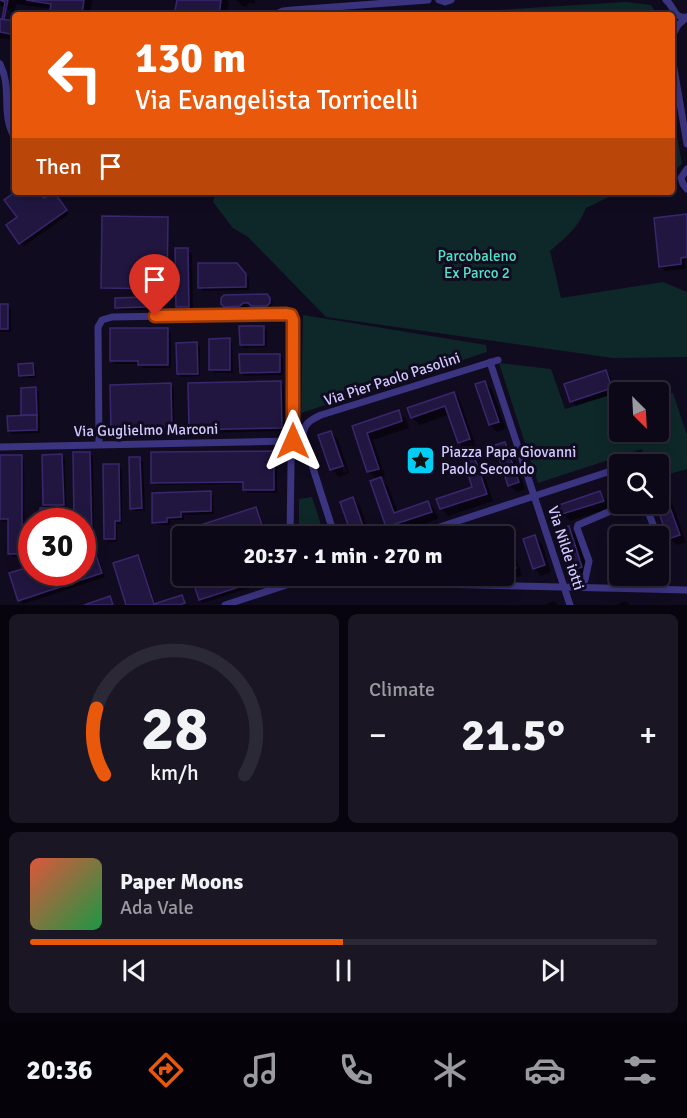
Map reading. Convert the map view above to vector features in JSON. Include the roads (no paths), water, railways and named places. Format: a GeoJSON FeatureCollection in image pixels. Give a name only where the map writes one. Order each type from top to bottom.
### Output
{"type":"FeatureCollection","features":[{"type":"Feature","properties":{"kind":"street"},"geometry":{"type":"LineString","coordinates":[[281,12],[428,0]]}},
{"type":"Feature","properties":{"kind":"street"},"geometry":{"type":"LineString","coordinates":[[439,0],[445,2],[451,0]]}},
{"type":"Feature","properties":{"kind":"street"},"geometry":{"type":"LineString","coordinates":[[666,0],[679,17],[687,17]]}},
{"type":"Feature","properties":{"kind":"street"},"geometry":{"type":"LineString","coordinates":[[675,31],[687,17]]}},
{"type":"Feature","properties":{"kind":"street"},"geometry":{"type":"LineString","coordinates":[[0,64],[4,78],[2,114],[7,129],[12,135]]}},
{"type":"Feature","properties":{"kind":"street"},"geometry":{"type":"LineString","coordinates":[[675,74],[687,144]]}},
{"type":"Feature","properties":{"kind":"street"},"geometry":{"type":"LineString","coordinates":[[687,169],[681,178],[682,184],[687,189]]}},
{"type":"Feature","properties":{"kind":"street"},"geometry":{"type":"LineString","coordinates":[[99,444],[98,327],[102,320],[111,317],[291,315],[293,320],[291,526]]}},
{"type":"Feature","properties":{"kind":"street","name":"Via Nilde iotti"},"geometry":{"type":"LineString","coordinates":[[494,361],[534,496],[570,605]]}},
{"type":"Feature","properties":{"kind":"street","name":"Via Pier Paolo Pasolini"},"geometry":{"type":"LineString","coordinates":[[331,526],[303,437],[307,423],[321,415],[494,361]]}},
{"type":"Feature","properties":{"kind":"street","name":"Via Guglielmo Marconi"},"geometry":{"type":"LineString","coordinates":[[0,447],[293,441]]}},
{"type":"Feature","properties":{"kind":"street"},"geometry":{"type":"LineString","coordinates":[[443,526],[609,472]]}},
{"type":"Feature","properties":{"kind":"street"},"geometry":{"type":"LineString","coordinates":[[585,580],[589,561],[577,528],[578,525],[609,512]]}},
{"type":"Feature","properties":{"kind":"street"},"geometry":{"type":"LineString","coordinates":[[225,605],[287,586]]}},
{"type":"Feature","properties":{"kind":"street"},"geometry":{"type":"LineString","coordinates":[[514,586],[687,590]]}},
{"type":"Feature","properties":{"kind":"place","name":"Piazza Papa Giovanni Paolo Secondo"},"geometry":{"type":"Point","coordinates":[420,461]}},
{"type":"Feature","properties":{"kind":"park label","name":"Parcobaleno Ex Parco 2"},"geometry":{"type":"Point","coordinates":[477,264]}}]}
